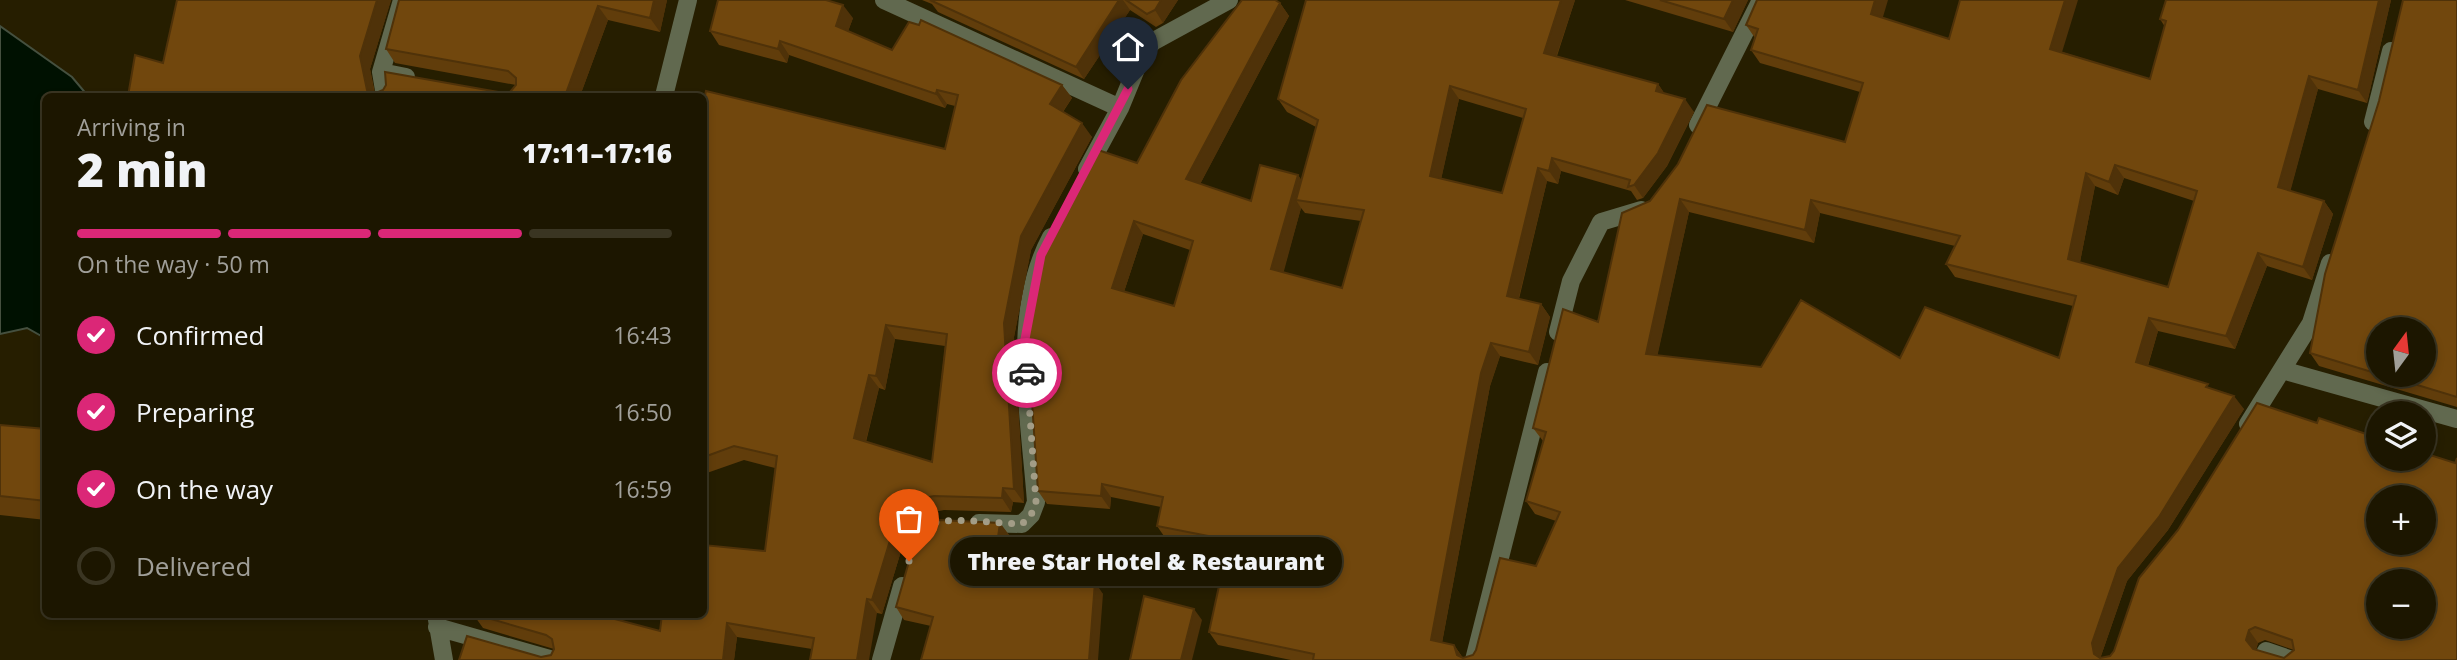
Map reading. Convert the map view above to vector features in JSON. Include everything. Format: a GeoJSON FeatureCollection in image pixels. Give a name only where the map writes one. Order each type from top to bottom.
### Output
{"type":"FeatureCollection","features":[{"type":"Feature","properties":{"kind":"street"},"geometry":{"type":"LineString","coordinates":[[384,93],[381,72],[402,0]]}},
{"type":"Feature","properties":{"kind":"street"},"geometry":{"type":"LineString","coordinates":[[665,93],[688,0]]}},
{"type":"Feature","properties":{"kind":"street"},"geometry":{"type":"LineString","coordinates":[[884,0],[1120,108]]}},
{"type":"Feature","properties":{"kind":"street"},"geometry":{"type":"LineString","coordinates":[[1080,181],[1120,108],[1143,52],[1154,41],[1229,0]]}},
{"type":"Feature","properties":{"kind":"street"},"geometry":{"type":"LineString","coordinates":[[1692,140],[1760,0]]}},
{"type":"Feature","properties":{"kind":"street"},"geometry":{"type":"LineString","coordinates":[[2368,137],[2394,37]]}},
{"type":"Feature","properties":{"kind":"street"},"geometry":{"type":"LineString","coordinates":[[381,72],[421,80]]}},
{"type":"Feature","properties":{"kind":"street"},"geometry":{"type":"LineString","coordinates":[[1474,660],[1571,281],[1601,222],[1619,219],[1650,207],[1657,198]]}},
{"type":"Feature","properties":{"kind":"street"},"geometry":{"type":"LineString","coordinates":[[958,522],[1022,524],[1031,515],[1036,502],[1025,339],[1041,255],[1061,218]]}},
{"type":"Feature","properties":{"kind":"street"},"geometry":{"type":"LineString","coordinates":[[2238,439],[2311,323],[2336,244]]}},
{"type":"Feature","properties":{"kind":"street"},"geometry":{"type":"LineString","coordinates":[[2282,370],[2457,419]]}},
{"type":"Feature","properties":{"kind":"street"},"geometry":{"type":"LineString","coordinates":[[881,660],[906,573]]}},
{"type":"Feature","properties":{"kind":"street"},"geometry":{"type":"LineString","coordinates":[[436,621],[444,660]]}},
{"type":"Feature","properties":{"kind":"street"},"geometry":{"type":"LineString","coordinates":[[436,621],[553,660]]}},
{"type":"Feature","properties":{"kind":"street"},"geometry":{"type":"LineString","coordinates":[[2266,651],[2292,660]]}},
{"type":"Feature","properties":{"kind":"shaded area"},"geometry":{"type":"Polygon","coordinates":[[[0,26],[72,77],[85,93],[42,93],[42,336],[27,328],[0,334],[0,26]]]}},
{"type":"Feature","properties":{"kind":"building"},"geometry":{"type":"Polygon","coordinates":[[[177,0],[377,0],[360,56],[367,90],[376,93],[129,93],[135,55],[163,63],[177,0]]]}},
{"type":"Feature","properties":{"kind":"building"},"geometry":{"type":"Polygon","coordinates":[[[399,0],[654,0],[650,18],[598,6],[566,93],[504,93],[510,92],[516,85],[516,78],[508,71],[386,49],[399,0]]]}},
{"type":"Feature","properties":{"kind":"building"},"geometry":{"type":"Polygon","coordinates":[[[718,0],[826,0],[843,5],[836,26],[892,50],[909,22],[919,25],[921,20],[1062,85],[1050,104],[1082,123],[1021,236],[1004,323],[1014,489],[1003,488],[1002,498],[934,496],[915,500],[898,514],[872,600],[867,599],[857,660],[810,660],[814,638],[727,623],[723,660],[459,660],[467,636],[541,657],[551,655],[554,649],[552,639],[546,635],[488,618],[611,618],[660,631],[662,618],[707,618],[707,545],[765,551],[777,456],[734,446],[707,456],[706,91],[945,149],[958,95],[937,90],[936,94],[780,41],[778,49],[710,31],[718,0]],[[886,325],[876,376],[869,375],[854,438],[932,462],[947,334],[886,325]]]}},
{"type":"Feature","properties":{"kind":"building"},"geometry":{"type":"Polygon","coordinates":[[[930,0],[1119,0],[1076,67],[930,0]]]}},
{"type":"Feature","properties":{"kind":"building"},"geometry":{"type":"Polygon","coordinates":[[[1126,0],[1161,0],[1155,10],[1147,14],[1126,0]]]}},
{"type":"Feature","properties":{"kind":"building"},"geometry":{"type":"Polygon","coordinates":[[[1242,0],[1275,0],[1280,3],[1186,179],[1251,201],[1260,165],[1298,175],[1271,269],[1342,288],[1364,210],[1296,200],[1318,120],[1278,99],[1306,0],[1561,0],[1544,53],[1658,84],[1656,91],[1685,99],[1658,153],[1634,185],[1628,187],[1630,180],[1552,158],[1549,171],[1538,168],[1507,296],[1541,304],[1529,352],[1491,343],[1481,373],[1431,640],[1454,645],[1457,655],[1463,658],[1473,655],[1476,650],[1500,558],[1536,566],[1560,512],[1526,501],[1546,432],[1533,428],[1563,309],[1598,322],[1622,213],[1650,201],[1678,164],[1707,105],[1845,142],[1863,83],[1751,50],[1758,29],[1746,25],[1757,0],[1875,0],[1871,14],[1949,39],[1960,0],[2065,0],[2050,49],[2150,79],[2166,21],[2160,19],[2166,0],[2379,0],[2358,90],[2309,76],[2278,187],[2324,201],[2303,267],[2258,253],[2226,336],[2149,318],[2136,362],[2208,384],[2206,387],[2234,396],[2159,517],[2118,568],[2092,643],[2094,654],[2100,658],[2110,656],[2114,651],[2139,578],[2178,530],[2257,403],[2317,423],[2319,418],[2366,434],[2366,471],[2436,471],[2436,457],[2455,463],[2457,458],[2457,660],[1313,660],[1314,654],[1209,632],[1229,540],[1157,526],[1163,497],[1102,484],[1101,496],[1038,491],[1027,327],[1043,246],[1095,149],[1137,163],[1181,80],[1242,0]],[[1450,86],[1430,176],[1502,193],[1526,109],[1450,86]],[[2115,165],[2109,182],[2086,173],[2068,259],[2168,287],[2197,191],[2115,165]],[[1680,199],[1646,354],[1761,367],[1801,300],[1900,358],[1925,307],[2059,358],[2076,296],[1946,264],[1960,236],[1811,200],[1805,230],[1680,199]],[[1134,221],[1112,288],[1174,306],[1193,241],[1134,221]],[[2255,627],[2249,630],[2246,640],[2253,649],[2284,658],[2294,650],[2292,640],[2255,627]]]}},
{"type":"Feature","properties":{"kind":"building"},"geometry":{"type":"Polygon","coordinates":[[[1660,0],[1733,0],[1724,19],[1660,0]]]}},
{"type":"Feature","properties":{"kind":"building"},"geometry":{"type":"Polygon","coordinates":[[[2403,0],[2457,0],[2457,397],[2424,387],[2436,387],[2436,317],[2366,317],[2366,370],[2310,353],[2325,274],[2379,101],[2403,0]]]}},
{"type":"Feature","properties":{"kind":"building"},"geometry":{"type":"Polygon","coordinates":[[[385,72],[504,93],[376,93],[386,85],[385,72]]]}},
{"type":"Feature","properties":{"kind":"building"},"geometry":{"type":"Polygon","coordinates":[[[0,425],[42,429],[42,501],[0,496],[0,425]]]}},
{"type":"Feature","properties":{"kind":"building"},"geometry":{"type":"Polygon","coordinates":[[[938,520],[1000,523],[996,552],[1056,561],[1055,572],[1095,582],[1089,660],[921,660],[933,617],[896,607],[918,530],[925,523],[938,520]]]}},
{"type":"Feature","properties":{"kind":"building"},"geometry":{"type":"Polygon","coordinates":[[[1144,596],[1194,609],[1181,660],[1130,660],[1144,596]]]}},
{"type":"Feature","properties":{"kind":"way so far"},"geometry":{"type":"LineString","coordinates":[[909,561],[916,536],[928,525],[946,521],[1022,524],[1031,515],[1036,502],[1027,373]]}},
{"type":"Feature","properties":{"kind":"place","name":"Three Star Hotel & Restaurant"},"geometry":{"type":"Point","coordinates":[909,561]}},
{"type":"Feature","properties":{"kind":"route"},"geometry":{"type":"LineString","coordinates":[[1027,373],[1025,339],[1041,255],[1128,89]]}}]}
